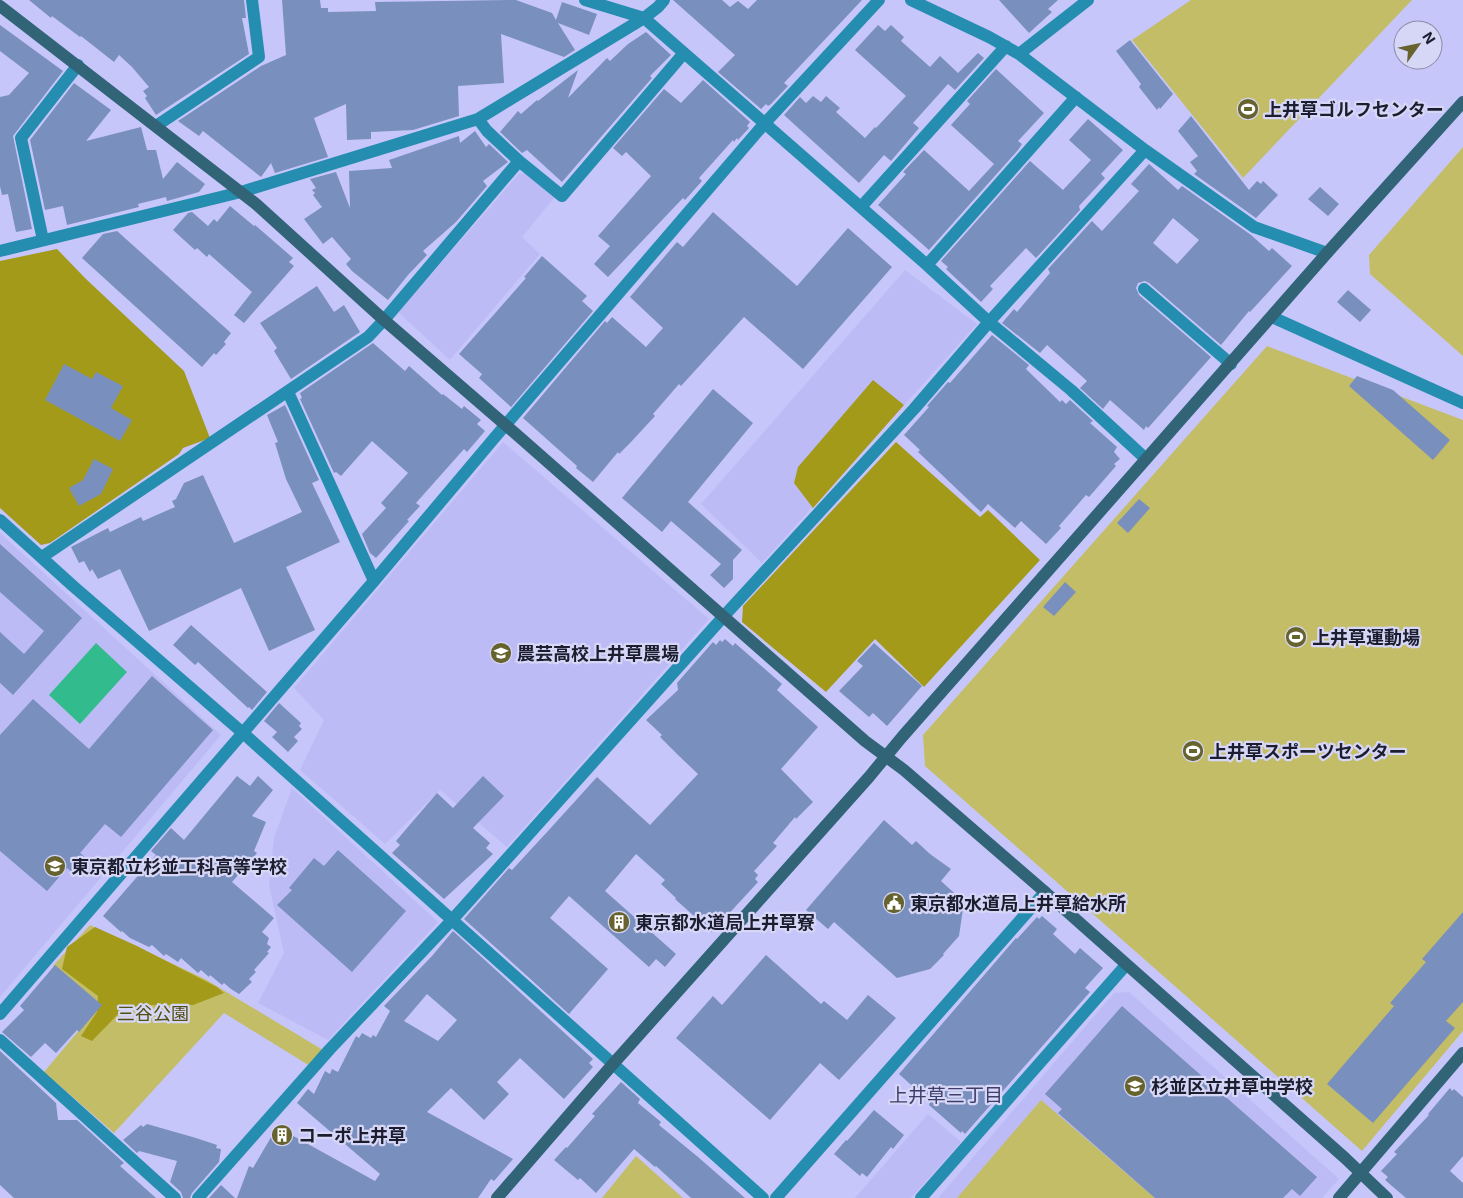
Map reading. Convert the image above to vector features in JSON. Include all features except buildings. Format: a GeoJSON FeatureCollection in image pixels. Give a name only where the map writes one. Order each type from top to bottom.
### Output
{"type":"FeatureCollection","features":[{"type":"Feature","properties":{"kind":"street"},"geometry":{"type":"LineString","coordinates":[[156,126],[259,57],[252,0]]}},
{"type":"Feature","properties":{"kind":"street"},"geometry":{"type":"LineString","coordinates":[[585,0],[644,18],[927,265],[989,322],[1071,390],[1146,459]]}},
{"type":"Feature","properties":{"kind":"street"},"geometry":{"type":"LineString","coordinates":[[0,251],[241,192],[478,119],[644,18],[664,0]]}},
{"type":"Feature","properties":{"kind":"street"},"geometry":{"type":"LineString","coordinates":[[0,1014],[374,581],[506,424],[765,123],[879,0]]}},
{"type":"Feature","properties":{"kind":"street"},"geometry":{"type":"LineString","coordinates":[[911,0],[1019,54],[1145,150],[1254,227],[1327,253]]}},
{"type":"Feature","properties":{"kind":"street"},"geometry":{"type":"LineString","coordinates":[[1019,54],[1079,3]]}},
{"type":"Feature","properties":{"kind":"street"},"geometry":{"type":"LineString","coordinates":[[0,6],[241,192],[384,320],[506,424],[865,741],[886,756],[1045,892],[1346,1158],[1387,1198]]}},
{"type":"Feature","properties":{"kind":"street"},"geometry":{"type":"LineString","coordinates":[[861,207],[1006,46]]}},
{"type":"Feature","properties":{"kind":"street"},"geometry":{"type":"LineString","coordinates":[[478,119],[487,131],[519,161],[562,196],[684,53]]}},
{"type":"Feature","properties":{"kind":"street"},"geometry":{"type":"LineString","coordinates":[[43,240],[20,138],[78,65]]}},
{"type":"Feature","properties":{"kind":"street"},"geometry":{"type":"LineString","coordinates":[[927,265],[1076,97]]}},
{"type":"Feature","properties":{"kind":"street"},"geometry":{"type":"LineString","coordinates":[[497,1198],[613,1064],[1272,318],[1327,253],[1463,102]]}},
{"type":"Feature","properties":{"kind":"street"},"geometry":{"type":"LineString","coordinates":[[198,1198],[330,1049],[452,920],[724,616],[914,409],[989,322],[1145,150]]}},
{"type":"Feature","properties":{"kind":"street"},"geometry":{"type":"LineString","coordinates":[[42,557],[368,337],[519,161]]}},
{"type":"Feature","properties":{"kind":"street"},"geometry":{"type":"LineString","coordinates":[[1144,290],[1231,364]]}},
{"type":"Feature","properties":{"kind":"street"},"geometry":{"type":"LineString","coordinates":[[1272,318],[1463,403]]}},
{"type":"Feature","properties":{"kind":"street"},"geometry":{"type":"LineString","coordinates":[[288,392],[374,581]]}},
{"type":"Feature","properties":{"kind":"street"},"geometry":{"type":"LineString","coordinates":[[0,520],[73,586],[243,733],[763,1198]]}},
{"type":"Feature","properties":{"kind":"street"},"geometry":{"type":"LineString","coordinates":[[776,1198],[1045,892]]}},
{"type":"Feature","properties":{"kind":"street"},"geometry":{"type":"LineString","coordinates":[[921,1198],[1126,965]]}},
{"type":"Feature","properties":{"kind":"street"},"geometry":{"type":"LineString","coordinates":[[0,1040],[175,1198]]}},
{"type":"Feature","properties":{"kind":"street"},"geometry":{"type":"LineString","coordinates":[[1339,1198],[1463,1053]]}},
{"type":"Feature","properties":{"kind":"shaded area"},"geometry":{"type":"Polygon","coordinates":[[[526,173],[554,198],[522,237],[540,254],[450,360],[398,312],[519,174],[526,173]]]}},
{"type":"Feature","properties":{"kind":"shaded area"},"geometry":{"type":"Polygon","coordinates":[[[57,249],[86,279],[184,371],[210,438],[183,448],[179,454],[50,543],[41,545],[0,508],[0,261],[57,249]]]}},
{"type":"Feature","properties":{"kind":"shaded area"},"geometry":{"type":"Polygon","coordinates":[[[905,270],[977,324],[762,563],[701,504],[905,270]]]}},
{"type":"Feature","properties":{"kind":"shaded area"},"geometry":{"type":"Polygon","coordinates":[[[873,380],[904,405],[813,508],[794,483],[798,467],[873,380]]]}},
{"type":"Feature","properties":{"kind":"shaded area","name":"農芸高校上井草農場"},"geometry":{"type":"Polygon","coordinates":[[[503,442],[709,619],[507,847],[440,790],[385,844],[300,770],[324,720],[294,688],[503,442]]]}},
{"type":"Feature","properties":{"kind":"shaded area"},"geometry":{"type":"Polygon","coordinates":[[[896,442],[980,517],[988,510],[1040,560],[924,687],[875,639],[826,692],[742,622],[743,606],[896,442]]]}},
{"type":"Feature","properties":{"kind":"shaded area","name":"東京都立杉並工科高等学校"},"geometry":{"type":"Polygon","coordinates":[[[0,533],[221,735],[0,997],[0,533]]]}},
{"type":"Feature","properties":{"kind":"shaded area"},"geometry":{"type":"Polygon","coordinates":[[[96,643],[127,672],[80,724],[49,695],[96,643]]]}},
{"type":"Feature","properties":{"kind":"shaded area"},"geometry":{"type":"Polygon","coordinates":[[[292,788],[438,922],[328,1040],[258,1003],[284,953],[269,885],[274,838],[292,788]]]}},
{"type":"Feature","properties":{"kind":"shaded area"},"geometry":{"type":"Polygon","coordinates":[[[95,927],[137,946],[217,987],[224,993],[193,1005],[150,1005],[122,1010],[92,1041],[81,1036],[97,1012],[98,996],[62,969],[67,947],[95,927]]]}},
{"type":"Feature","properties":{"kind":"shaded area","name":"杉並区立井草中学校"},"geometry":{"type":"Polygon","coordinates":[[[1129,992],[1339,1179],[1322,1198],[938,1198],[1114,993],[1129,992]]]}},
{"type":"Feature","properties":{"kind":"shaded area"},"geometry":{"type":"Polygon","coordinates":[[[928,1114],[961,1142],[911,1198],[855,1198],[928,1114]]]}},
{"type":"Feature","properties":{"kind":"green space","name":"上井草ゴルフセンター"},"geometry":{"type":"Polygon","coordinates":[[[1191,0],[1412,0],[1243,178],[1132,40],[1191,0]]]}},
{"type":"Feature","properties":{"kind":"green space"},"geometry":{"type":"Polygon","coordinates":[[[1463,147],[1463,356],[1370,274],[1369,255],[1463,147]]]}},
{"type":"Feature","properties":{"kind":"green space","name":"上井草スポーツセンター"},"geometry":{"type":"Polygon","coordinates":[[[1267,346],[1463,420],[1463,1031],[1362,1151],[925,766],[923,735],[1267,346]]]}},
{"type":"Feature","properties":{"kind":"green space","name":"三谷公園"},"geometry":{"type":"Polygon","coordinates":[[[90,925],[205,979],[323,1050],[310,1066],[224,1013],[114,1133],[44,1072],[101,1004],[53,966],[90,925]]]}},
{"type":"Feature","properties":{"kind":"green space"},"geometry":{"type":"Polygon","coordinates":[[[1041,1100],[1155,1198],[957,1198],[1041,1100]]]}},
{"type":"Feature","properties":{"kind":"green space"},"geometry":{"type":"Polygon","coordinates":[[[636,1156],[683,1198],[602,1198],[636,1156]]]}},
{"type":"Feature","properties":{"kind":"place","name":"上井草ゴルフセンター"},"geometry":{"type":"Point","coordinates":[1248,109]}},
{"type":"Feature","properties":{"kind":"place","name":"上井草運動場"},"geometry":{"type":"Point","coordinates":[1296,637]}},
{"type":"Feature","properties":{"kind":"place","name":"農芸高校上井草農場"},"geometry":{"type":"Point","coordinates":[501,653]}},
{"type":"Feature","properties":{"kind":"place","name":"上井草スポーツセンター"},"geometry":{"type":"Point","coordinates":[1193,751]}},
{"type":"Feature","properties":{"kind":"place","name":"東京都立杉並工科高等学校"},"geometry":{"type":"Point","coordinates":[55,866]}},
{"type":"Feature","properties":{"kind":"place","name":"東京都水道局上井草給水所"},"geometry":{"type":"Point","coordinates":[894,903]}},
{"type":"Feature","properties":{"kind":"place","name":"東京都水道局上井草寮"},"geometry":{"type":"Point","coordinates":[619,922]}},
{"type":"Feature","properties":{"kind":"place","name":"杉並区立井草中学校"},"geometry":{"type":"Point","coordinates":[1135,1086]}},
{"type":"Feature","properties":{"kind":"place","name":"コーポ上井草"},"geometry":{"type":"Point","coordinates":[282,1135]}},
{"type":"Feature","properties":{"kind":"district","name":"上井草三丁目"},"geometry":{"type":"Point","coordinates":[946,1095]}}]}
